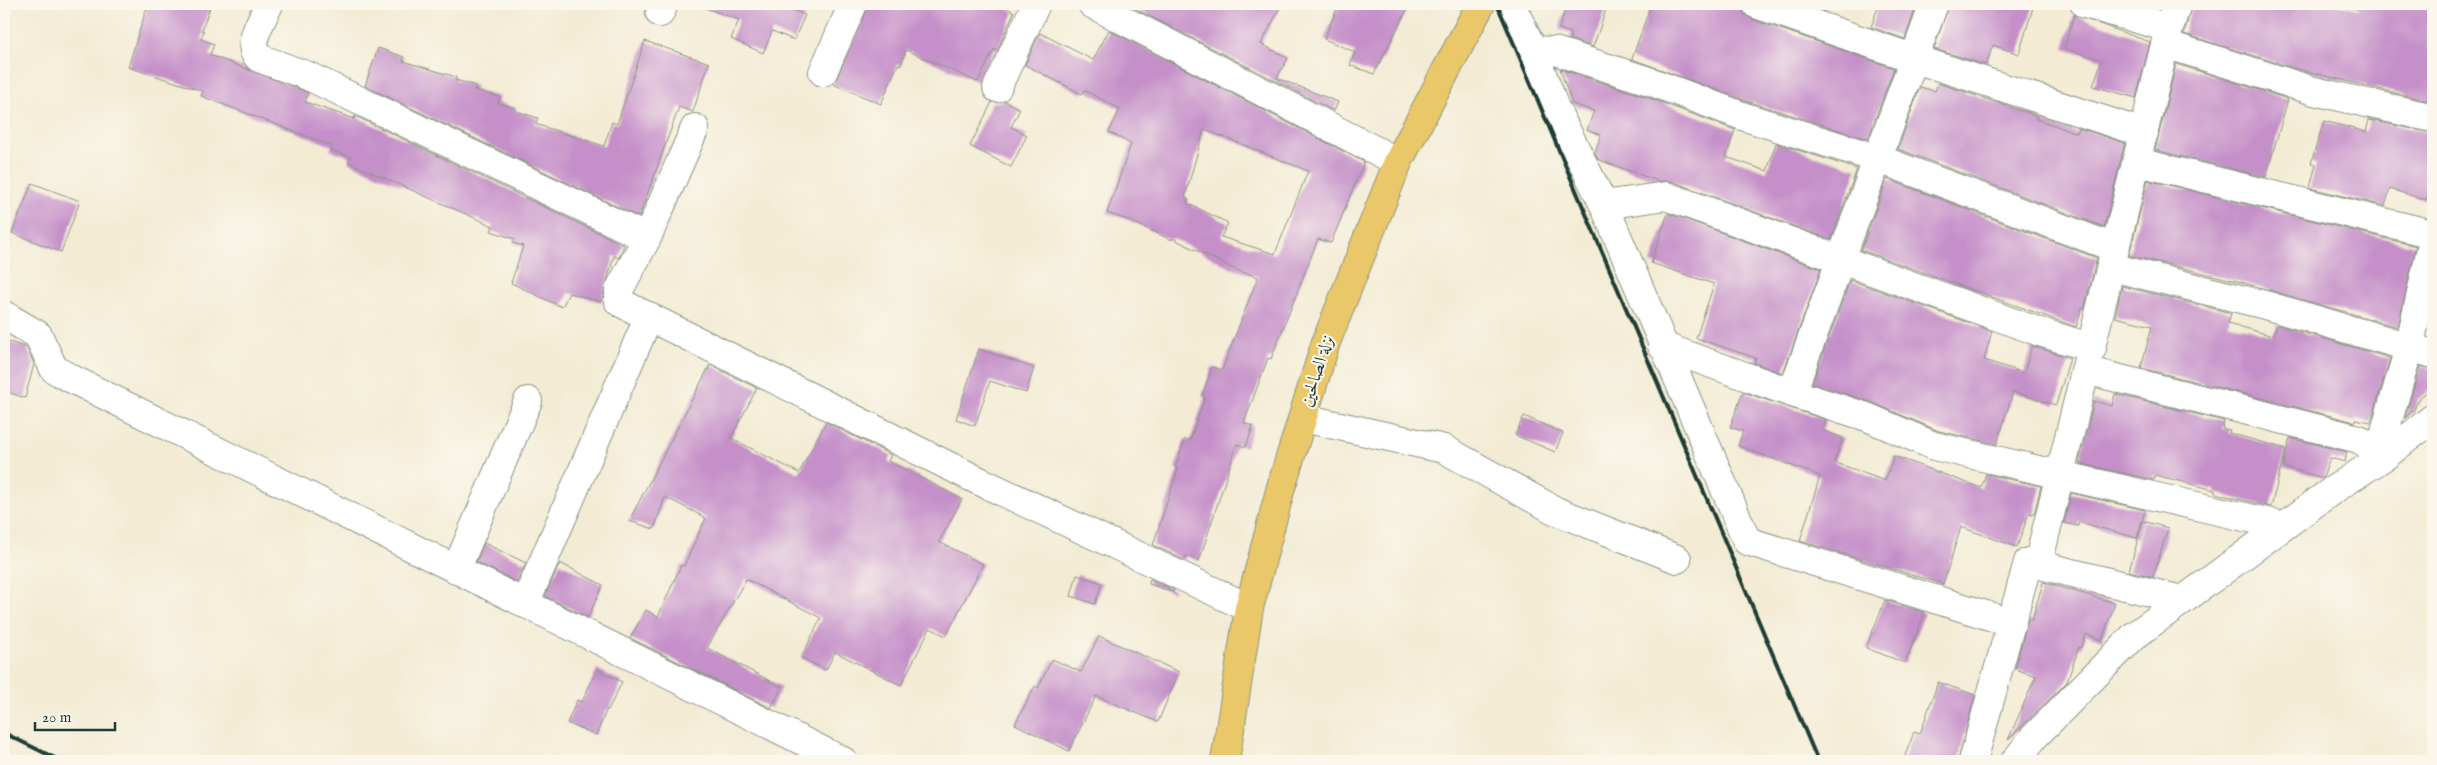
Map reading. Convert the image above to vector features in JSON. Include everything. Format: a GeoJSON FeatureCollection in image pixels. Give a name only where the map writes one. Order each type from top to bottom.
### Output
{"type":"FeatureCollection","features":[{"type":"Feature","properties":{"kind":"main road","name":"نزلة الصالحين"},"geometry":{"type":"LineString","coordinates":[[1225,761],[1249,608],[1302,418],[1326,342],[1398,162],[1481,4]]}},
{"type":"Feature","properties":{"kind":"street"},"geometry":{"type":"LineString","coordinates":[[269,4],[252,46],[254,54],[259,58],[308,76],[647,238]]}},
{"type":"Feature","properties":{"kind":"street"},"geometry":{"type":"LineString","coordinates":[[997,88],[1036,4]]}},
{"type":"Feature","properties":{"kind":"street"},"geometry":{"type":"LineString","coordinates":[[1092,4],[1398,162]]}},
{"type":"Feature","properties":{"kind":"street"},"geometry":{"type":"LineString","coordinates":[[1511,4],[1533,50],[1555,108],[1604,205],[1662,346],[1747,541],[2012,624]]}},
{"type":"Feature","properties":{"kind":"street"},"geometry":{"type":"LineString","coordinates":[[1756,4],[1915,59],[2144,133]]}},
{"type":"Feature","properties":{"kind":"street"},"geometry":{"type":"LineString","coordinates":[[1792,393],[1934,4]]}},
{"type":"Feature","properties":{"kind":"street"},"geometry":{"type":"LineString","coordinates":[[2085,4],[2170,25],[2314,91],[2433,118]]}},
{"type":"Feature","properties":{"kind":"street"},"geometry":{"type":"LineString","coordinates":[[824,72],[849,5]]}},
{"type":"Feature","properties":{"kind":"street"},"geometry":{"type":"LineString","coordinates":[[2038,564],[2058,475],[2138,162],[2170,25]]}},
{"type":"Feature","properties":{"kind":"street"},"geometry":{"type":"LineString","coordinates":[[1533,50],[1555,51],[1649,81],[1754,120],[1879,159],[2113,258],[2421,351]]}},
{"type":"Feature","properties":{"kind":"street"},"geometry":{"type":"LineString","coordinates":[[695,128],[647,238],[620,290],[619,302],[973,478],[1249,608]]}},
{"type":"Feature","properties":{"kind":"street"},"geometry":{"type":"LineString","coordinates":[[2138,162],[2433,234]]}},
{"type":"Feature","properties":{"kind":"street"},"geometry":{"type":"LineString","coordinates":[[1604,205],[1666,196],[2037,331],[2088,359],[2350,436],[2385,456]]}},
{"type":"Feature","properties":{"kind":"street"},"geometry":{"type":"LineString","coordinates":[[2385,456],[2385,431],[2421,351],[2433,239]]}},
{"type":"Feature","properties":{"kind":"street"},"geometry":{"type":"LineString","coordinates":[[4,315],[38,335],[54,369],[68,378],[843,761]]}},
{"type":"Feature","properties":{"kind":"street"},"geometry":{"type":"LineString","coordinates":[[525,604],[649,316]]}},
{"type":"Feature","properties":{"kind":"street"},"geometry":{"type":"LineString","coordinates":[[1662,346],[1792,393],[1867,417],[1934,446],[2284,526]]}},
{"type":"Feature","properties":{"kind":"street"},"geometry":{"type":"LineString","coordinates":[[456,570],[528,401]]}},
{"type":"Feature","properties":{"kind":"street"},"geometry":{"type":"LineString","coordinates":[[1302,418],[1444,448],[1556,511],[1676,559]]}},
{"type":"Feature","properties":{"kind":"street"},"geometry":{"type":"LineString","coordinates":[[2015,761],[2035,736],[2134,636],[2284,526],[2385,456],[2433,418]]}},
{"type":"Feature","properties":{"kind":"street"},"geometry":{"type":"LineString","coordinates":[[1973,761],[2028,562],[2182,600]]}},
{"type":"Feature","properties":{"kind":"building"},"geometry":{"type":"Polygon","coordinates":[[[148,4],[211,4],[202,30],[204,31],[201,39],[214,44],[210,55],[302,90],[308,93],[305,102],[354,119],[355,116],[624,245],[619,258],[614,256],[601,302],[569,293],[562,307],[511,283],[523,246],[513,243],[515,239],[491,231],[493,226],[348,162],[351,157],[330,150],[332,146],[201,96],[203,91],[128,67],[148,4]]]}},
{"type":"Feature","properties":{"kind":"building"},"geometry":{"type":"Polygon","coordinates":[[[700,4],[779,4],[805,15],[794,40],[772,31],[763,53],[731,39],[739,20],[700,6],[700,4]]]}},
{"type":"Feature","properties":{"kind":"building"},"geometry":{"type":"Polygon","coordinates":[[[868,4],[999,4],[1014,12],[997,51],[994,49],[978,82],[906,50],[901,65],[898,64],[881,104],[833,84],[868,4]]]}},
{"type":"Feature","properties":{"kind":"building"},"geometry":{"type":"Polygon","coordinates":[[[1126,4],[1282,4],[1261,44],[1288,58],[1277,78],[1338,102],[1334,111],[1126,4]]]}},
{"type":"Feature","properties":{"kind":"building"},"geometry":{"type":"Polygon","coordinates":[[[1339,4],[1410,4],[1374,74],[1350,65],[1355,52],[1324,39],[1339,4]]]}},
{"type":"Feature","properties":{"kind":"building"},"geometry":{"type":"Polygon","coordinates":[[[1567,4],[1608,4],[1593,47],[1570,39],[1571,33],[1559,29],[1567,4]]]}},
{"type":"Feature","properties":{"kind":"building"},"geometry":{"type":"Polygon","coordinates":[[[1651,4],[1741,4],[1744,14],[1751,19],[1894,68],[1868,139],[1750,102],[1632,59],[1651,4]]]}},
{"type":"Feature","properties":{"kind":"building"},"geometry":{"type":"Polygon","coordinates":[[[1803,4],[1826,4],[1824,11],[1803,4]]]}},
{"type":"Feature","properties":{"kind":"building"},"geometry":{"type":"Polygon","coordinates":[[[1879,4],[1917,4],[1905,39],[1871,27],[1879,4]]]}},
{"type":"Feature","properties":{"kind":"building"},"geometry":{"type":"Polygon","coordinates":[[[1949,4],[2034,4],[2019,54],[1993,45],[1986,65],[1934,49],[1949,4]]]}},
{"type":"Feature","properties":{"kind":"building"},"geometry":{"type":"Polygon","coordinates":[[[2192,4],[2338,4],[2358,9],[2359,4],[2417,4],[2433,9],[2433,102],[2297,69],[2184,34],[2192,4]]]}},
{"type":"Feature","properties":{"kind":"building"},"geometry":{"type":"Polygon","coordinates":[[[2074,15],[2150,42],[2136,98],[2093,86],[2102,60],[2064,48],[2074,15]]]}},
{"type":"Feature","properties":{"kind":"building"},"geometry":{"type":"Polygon","coordinates":[[[1109,30],[1364,162],[1331,243],[1318,239],[1271,359],[1268,358],[1244,423],[1253,426],[1246,447],[1237,444],[1199,561],[1186,556],[1184,560],[1153,545],[1178,469],[1175,468],[1185,439],[1190,441],[1205,397],[1202,396],[1212,367],[1222,370],[1258,277],[1236,270],[1172,238],[1172,240],[1128,220],[1107,213],[1131,144],[1109,132],[1120,109],[1084,90],[1082,94],[1025,65],[1040,33],[1093,60],[1109,30]],[[1204,129],[1185,197],[1188,199],[1187,203],[1228,223],[1221,237],[1275,254],[1308,171],[1204,129]]]}},
{"type":"Feature","properties":{"kind":"building"},"geometry":{"type":"Polygon","coordinates":[[[645,41],[709,63],[693,112],[679,107],[639,217],[365,86],[378,48],[404,57],[403,61],[456,77],[455,80],[476,86],[474,90],[500,97],[498,103],[516,108],[516,111],[538,118],[535,124],[604,146],[612,122],[617,124],[645,41]]]}},
{"type":"Feature","properties":{"kind":"building"},"geometry":{"type":"Polygon","coordinates":[[[2176,64],[2288,99],[2266,177],[2155,150],[2176,64]]]}},
{"type":"Feature","properties":{"kind":"building"},"geometry":{"type":"Polygon","coordinates":[[[1560,69],[1644,96],[1735,130],[1726,157],[1767,171],[1776,143],[1857,169],[1831,240],[1671,181],[1658,181],[1599,160],[1595,153],[1601,135],[1587,130],[1594,111],[1572,104],[1560,69]]]}},
{"type":"Feature","properties":{"kind":"building"},"geometry":{"type":"Polygon","coordinates":[[[1938,83],[2037,116],[2036,119],[2077,133],[2079,128],[2125,143],[2104,227],[1898,149],[1920,87],[1935,91],[1938,83]]]}},
{"type":"Feature","properties":{"kind":"building"},"geometry":{"type":"Polygon","coordinates":[[[1005,101],[1020,109],[1011,127],[1027,135],[1011,167],[970,146],[992,102],[1005,101]]]}},
{"type":"Feature","properties":{"kind":"building"},"geometry":{"type":"Polygon","coordinates":[[[2369,120],[2433,133],[2433,177],[2426,200],[2390,189],[2385,206],[2310,188],[2316,164],[2311,163],[2324,121],[2366,132],[2369,120]]]}},
{"type":"Feature","properties":{"kind":"building"},"geometry":{"type":"Polygon","coordinates":[[[1887,179],[2097,258],[2084,309],[2082,308],[2076,327],[1861,250],[1887,179]]]}},
{"type":"Feature","properties":{"kind":"building"},"geometry":{"type":"Polygon","coordinates":[[[2148,180],[2416,246],[2398,327],[2241,282],[2129,255],[2148,180]]]}},
{"type":"Feature","properties":{"kind":"building"},"geometry":{"type":"Polygon","coordinates":[[[32,183],[80,201],[61,252],[12,233],[32,183]]]}},
{"type":"Feature","properties":{"kind":"building"},"geometry":{"type":"Polygon","coordinates":[[[1668,213],[1821,269],[1783,373],[1754,363],[1756,358],[1696,338],[1714,284],[1651,263],[1668,213]]]}},
{"type":"Feature","properties":{"kind":"building"},"geometry":{"type":"Polygon","coordinates":[[[1850,280],[1992,331],[1984,360],[2024,373],[2032,346],[2070,358],[2056,405],[2013,392],[1997,444],[1939,431],[1873,403],[1812,383],[1850,280]]]}},
{"type":"Feature","properties":{"kind":"building"},"geometry":{"type":"Polygon","coordinates":[[[2122,286],[2231,313],[2228,323],[2273,336],[2277,325],[2390,358],[2371,422],[2356,419],[2355,422],[2141,368],[2152,326],[2115,317],[2122,286]]]}},
{"type":"Feature","properties":{"kind":"building"},"geometry":{"type":"Polygon","coordinates":[[[4,340],[27,348],[34,364],[25,398],[4,391],[4,340]]]}},
{"type":"Feature","properties":{"kind":"building"},"geometry":{"type":"Polygon","coordinates":[[[979,349],[1034,368],[1026,393],[990,381],[975,426],[956,419],[979,349]]]}},
{"type":"Feature","properties":{"kind":"building"},"geometry":{"type":"Polygon","coordinates":[[[710,365],[757,388],[731,438],[799,473],[826,422],[891,455],[888,461],[962,499],[939,542],[983,564],[946,636],[930,628],[901,685],[835,652],[826,670],[801,658],[821,618],[746,579],[707,648],[782,687],[771,708],[630,638],[646,610],[658,617],[681,565],[684,566],[706,518],[665,497],[654,529],[629,521],[710,365]]]}},
{"type":"Feature","properties":{"kind":"building"},"geometry":{"type":"Polygon","coordinates":[[[2420,366],[2433,369],[2433,387],[2418,399],[2414,410],[2405,418],[2420,366]]]}},
{"type":"Feature","properties":{"kind":"building"},"geometry":{"type":"Polygon","coordinates":[[[1743,392],[1826,420],[1822,430],[1843,438],[1834,462],[1885,481],[1894,456],[1981,488],[1986,474],[2041,486],[2034,514],[2029,513],[2017,547],[1961,527],[1943,584],[1800,541],[1820,476],[1738,446],[1743,431],[1730,427],[1743,392]]]}},
{"type":"Feature","properties":{"kind":"building"},"geometry":{"type":"Polygon","coordinates":[[[2115,394],[2224,421],[2222,429],[2230,430],[2229,433],[2286,449],[2271,507],[2155,475],[2154,480],[2079,463],[2094,401],[2112,406],[2115,394]]]}},
{"type":"Feature","properties":{"kind":"building"},"geometry":{"type":"Polygon","coordinates":[[[1524,416],[1563,433],[1555,452],[1515,435],[1524,416]]]}},
{"type":"Feature","properties":{"kind":"building"},"geometry":{"type":"Polygon","coordinates":[[[2290,438],[2347,452],[2345,462],[2330,458],[2323,478],[2283,467],[2290,438]]]}},
{"type":"Feature","properties":{"kind":"building"},"geometry":{"type":"Polygon","coordinates":[[[2071,493],[2145,510],[2137,538],[2079,522],[2078,526],[2064,523],[2071,493]]]}},
{"type":"Feature","properties":{"kind":"building"},"geometry":{"type":"Polygon","coordinates":[[[2143,521],[2168,528],[2153,577],[2129,571],[2143,521]]]}},
{"type":"Feature","properties":{"kind":"building"},"geometry":{"type":"Polygon","coordinates":[[[484,543],[526,563],[517,582],[476,562],[484,543]]]}},
{"type":"Feature","properties":{"kind":"building"},"geometry":{"type":"Polygon","coordinates":[[[560,563],[603,585],[588,617],[545,596],[560,563]]]}},
{"type":"Feature","properties":{"kind":"building"},"geometry":{"type":"Polygon","coordinates":[[[1077,575],[1102,583],[1095,604],[1071,596],[1077,575]]]}},
{"type":"Feature","properties":{"kind":"building"},"geometry":{"type":"Polygon","coordinates":[[[1150,579],[1174,590],[1173,592],[1149,584],[1150,579]]]}},
{"type":"Feature","properties":{"kind":"building"},"geometry":{"type":"Polygon","coordinates":[[[2043,582],[2115,603],[2102,640],[2086,634],[2081,648],[2079,647],[2067,682],[2008,740],[2036,676],[2015,669],[2028,619],[2032,620],[2043,582]]]}},
{"type":"Feature","properties":{"kind":"building"},"geometry":{"type":"Polygon","coordinates":[[[1885,600],[1925,613],[1905,663],[1866,648],[1885,600]]]}},
{"type":"Feature","properties":{"kind":"building"},"geometry":{"type":"Polygon","coordinates":[[[1099,636],[1179,672],[1158,722],[1096,696],[1069,751],[1015,724],[1035,686],[1038,688],[1052,659],[1081,672],[1099,636]]]}},
{"type":"Feature","properties":{"kind":"building"},"geometry":{"type":"Polygon","coordinates":[[[597,669],[622,682],[607,709],[596,735],[567,723],[577,700],[582,702],[597,669]]]}},
{"type":"Feature","properties":{"kind":"building"},"geometry":{"type":"Polygon","coordinates":[[[1938,682],[1975,695],[1958,761],[1903,761],[1914,732],[1920,734],[1938,682]]]}},
{"type":"Feature","properties":{"kind":"railway"},"geometry":{"type":"LineString","coordinates":[[1497,4],[1818,761]]}},
{"type":"Feature","properties":{"kind":"railway"},"geometry":{"type":"LineString","coordinates":[[4,733],[61,761]]}}]}
